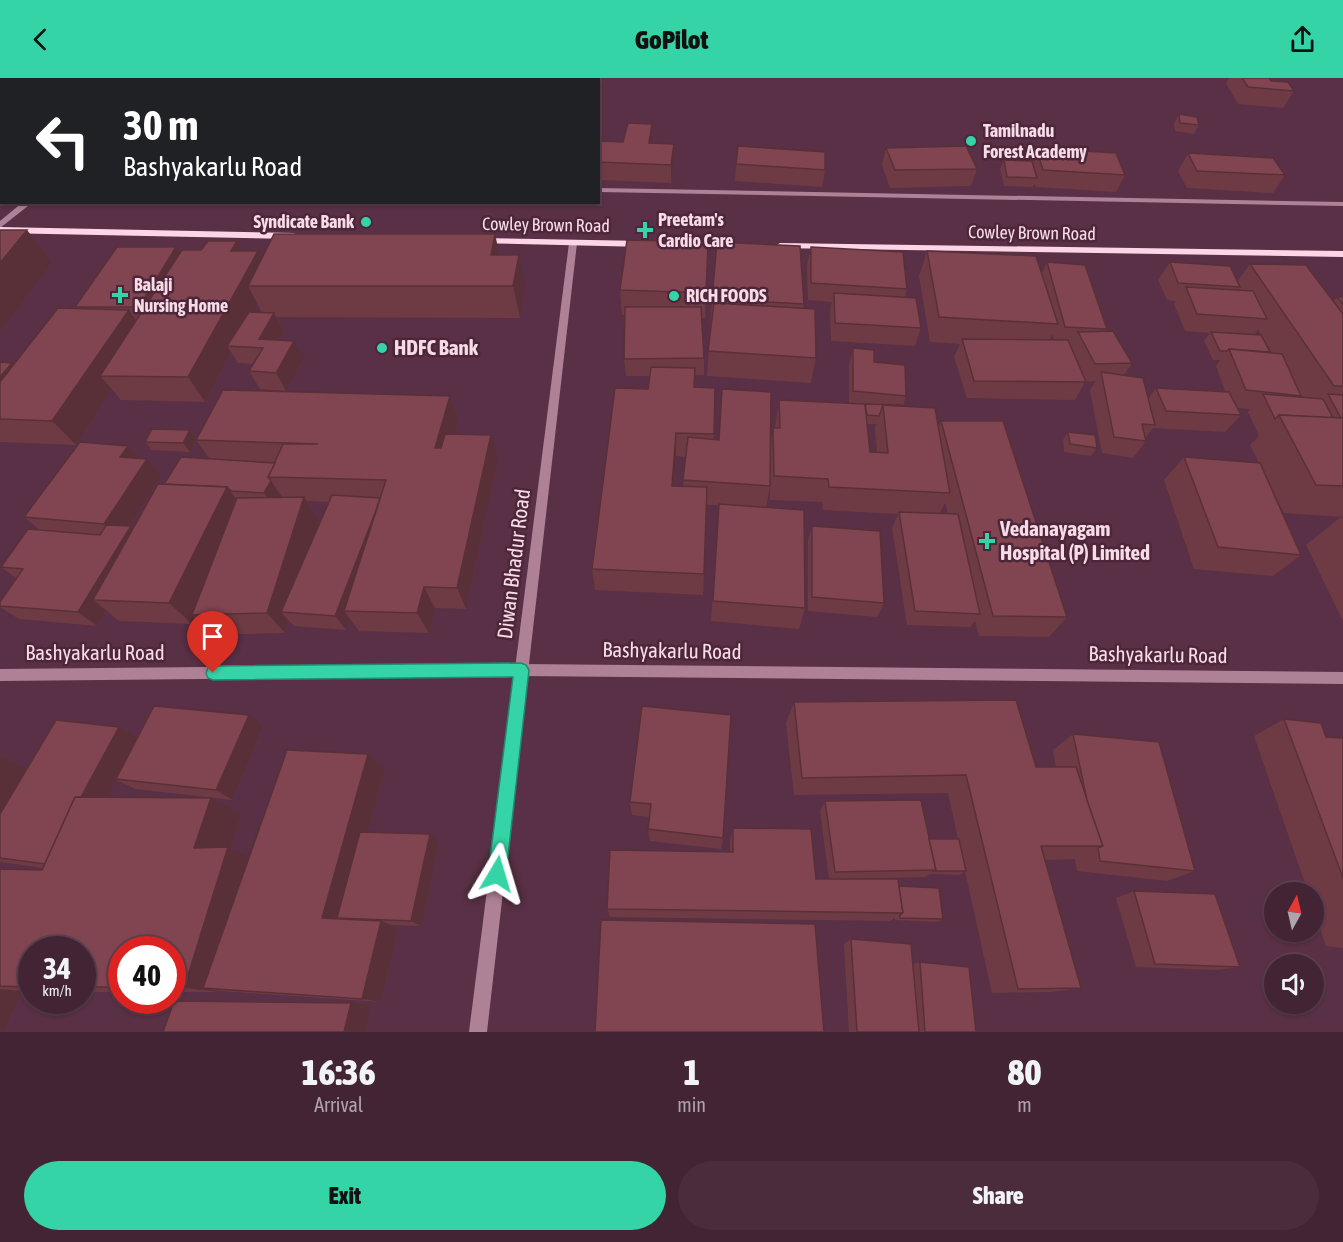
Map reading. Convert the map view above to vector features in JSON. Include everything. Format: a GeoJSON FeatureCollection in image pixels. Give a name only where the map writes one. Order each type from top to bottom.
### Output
{"type":"FeatureCollection","features":[{"type":"Feature","properties":{"kind":"main road"},"geometry":{"type":"LineString","coordinates":[[0,230],[310,237]]}},
{"type":"Feature","properties":{"kind":"main road","name":"Cowley Brown Road"},"geometry":{"type":"LineString","coordinates":[[466,240],[656,244]]}},
{"type":"Feature","properties":{"kind":"main road","name":"Cowley Brown Road"},"geometry":{"type":"LineString","coordinates":[[763,246],[1343,254]]}},
{"type":"Feature","properties":{"kind":"street"},"geometry":{"type":"LineString","coordinates":[[600,190],[1343,204]]}},
{"type":"Feature","properties":{"kind":"street"},"geometry":{"type":"LineString","coordinates":[[0,225],[26,204]]}},
{"type":"Feature","properties":{"kind":"street","name":"Diwan Bhadur Road"},"geometry":{"type":"LineString","coordinates":[[478,1032],[573,243]]}},
{"type":"Feature","properties":{"kind":"street","name":"Bashyakarlu Road"},"geometry":{"type":"LineString","coordinates":[[0,675],[521,670],[1343,678]]}},
{"type":"Feature","properties":{"kind":"building"},"geometry":{"type":"Polygon","coordinates":[[[1242,78],[1269,78],[1271,81],[1288,82],[1294,91],[1248,87],[1242,78]]]}},
{"type":"Feature","properties":{"kind":"building"},"geometry":{"type":"Polygon","coordinates":[[[1179,114],[1197,117],[1199,125],[1180,123],[1179,114]]]}},
{"type":"Feature","properties":{"kind":"building"},"geometry":{"type":"Polygon","coordinates":[[[628,123],[652,124],[649,143],[674,144],[671,165],[600,162],[600,141],[623,142],[628,123]]]}},
{"type":"Feature","properties":{"kind":"building"},"geometry":{"type":"Polygon","coordinates":[[[738,146],[825,152],[825,170],[736,164],[738,146]]]}},
{"type":"Feature","properties":{"kind":"building"},"geometry":{"type":"Polygon","coordinates":[[[966,146],[977,169],[895,170],[886,148],[966,146]]]}},
{"type":"Feature","properties":{"kind":"building"},"geometry":{"type":"Polygon","coordinates":[[[1036,148],[1116,153],[1125,175],[1043,170],[1036,148]]]}},
{"type":"Feature","properties":{"kind":"building"},"geometry":{"type":"Polygon","coordinates":[[[1188,153],[1273,158],[1285,175],[1197,171],[1188,153]]]}},
{"type":"Feature","properties":{"kind":"building"},"geometry":{"type":"Polygon","coordinates":[[[1004,160],[1032,161],[1037,178],[1007,177],[1004,160]]]}},
{"type":"Feature","properties":{"kind":"building"},"geometry":{"type":"Polygon","coordinates":[[[0,230],[27,230],[0,263],[0,230]]]}},
{"type":"Feature","properties":{"kind":"building"},"geometry":{"type":"Polygon","coordinates":[[[274,234],[495,234],[491,255],[519,255],[513,286],[248,286],[274,234]]]}},
{"type":"Feature","properties":{"kind":"building"},"geometry":{"type":"Polygon","coordinates":[[[627,240],[708,242],[706,293],[620,290],[627,240]]]}},
{"type":"Feature","properties":{"kind":"building"},"geometry":{"type":"Polygon","coordinates":[[[208,241],[237,241],[231,251],[258,251],[188,377],[100,376],[182,250],[201,250],[208,241]]]}},
{"type":"Feature","properties":{"kind":"building"},"geometry":{"type":"Polygon","coordinates":[[[717,242],[800,246],[804,304],[712,299],[717,242]]]}},
{"type":"Feature","properties":{"kind":"building"},"geometry":{"type":"Polygon","coordinates":[[[117,247],[176,247],[139,307],[75,307],[117,247]]]}},
{"type":"Feature","properties":{"kind":"building"},"geometry":{"type":"Polygon","coordinates":[[[811,247],[903,252],[907,289],[811,283],[811,247]]]}},
{"type":"Feature","properties":{"kind":"building"},"geometry":{"type":"Polygon","coordinates":[[[927,251],[1036,256],[1058,324],[939,317],[927,251]]]}},
{"type":"Feature","properties":{"kind":"building"},"geometry":{"type":"Polygon","coordinates":[[[1047,262],[1085,265],[1107,329],[1065,327],[1047,262]]]}},
{"type":"Feature","properties":{"kind":"building"},"geometry":{"type":"Polygon","coordinates":[[[1170,262],[1230,266],[1240,287],[1178,283],[1170,262]]]}},
{"type":"Feature","properties":{"kind":"building"},"geometry":{"type":"Polygon","coordinates":[[[1250,264],[1306,265],[1343,314],[1343,386],[1334,386],[1250,264]]]}},
{"type":"Feature","properties":{"kind":"building"},"geometry":{"type":"Polygon","coordinates":[[[1186,287],[1253,291],[1267,319],[1197,314],[1186,287]]]}},
{"type":"Feature","properties":{"kind":"building"},"geometry":{"type":"Polygon","coordinates":[[[834,293],[916,298],[921,328],[835,323],[834,293]]]}},
{"type":"Feature","properties":{"kind":"building"},"geometry":{"type":"Polygon","coordinates":[[[714,303],[815,309],[816,358],[708,351],[714,303]]]}},
{"type":"Feature","properties":{"kind":"building"},"geometry":{"type":"Polygon","coordinates":[[[625,307],[701,307],[704,358],[624,359],[625,307]]]}},
{"type":"Feature","properties":{"kind":"building"},"geometry":{"type":"Polygon","coordinates":[[[58,308],[129,310],[52,421],[0,419],[0,382],[58,308]]]}},
{"type":"Feature","properties":{"kind":"building"},"geometry":{"type":"Polygon","coordinates":[[[249,312],[274,313],[259,339],[294,341],[276,373],[249,371],[263,348],[227,346],[249,312]]]}},
{"type":"Feature","properties":{"kind":"building"},"geometry":{"type":"Polygon","coordinates":[[[1113,331],[1132,363],[1095,364],[1078,332],[1113,331]]]}},
{"type":"Feature","properties":{"kind":"building"},"geometry":{"type":"Polygon","coordinates":[[[1211,332],[1261,335],[1270,352],[1229,349],[1220,351],[1211,332]]]}},
{"type":"Feature","properties":{"kind":"building"},"geometry":{"type":"Polygon","coordinates":[[[962,339],[1068,340],[1086,382],[974,381],[962,339]]]}},
{"type":"Feature","properties":{"kind":"building"},"geometry":{"type":"Polygon","coordinates":[[[853,348],[874,350],[874,362],[905,365],[906,396],[853,391],[853,348]]]}},
{"type":"Feature","properties":{"kind":"building"},"geometry":{"type":"Polygon","coordinates":[[[1229,349],[1282,354],[1301,396],[1246,390],[1229,349]]]}},
{"type":"Feature","properties":{"kind":"building"},"geometry":{"type":"Polygon","coordinates":[[[0,362],[12,363],[0,377],[0,362]]]}},
{"type":"Feature","properties":{"kind":"building"},"geometry":{"type":"Polygon","coordinates":[[[651,367],[695,368],[694,387],[715,388],[714,434],[676,433],[672,486],[707,487],[704,574],[592,569],[615,388],[648,389],[651,367]]]}},
{"type":"Feature","properties":{"kind":"building"},"geometry":{"type":"Polygon","coordinates":[[[1101,372],[1143,378],[1155,425],[1142,424],[1146,441],[1114,437],[1101,372]]]}},
{"type":"Feature","properties":{"kind":"building"},"geometry":{"type":"Polygon","coordinates":[[[1156,388],[1229,392],[1241,415],[1166,411],[1156,388]]]}},
{"type":"Feature","properties":{"kind":"building"},"geometry":{"type":"Polygon","coordinates":[[[722,389],[771,392],[770,486],[683,480],[688,437],[719,440],[722,389]]]}},
{"type":"Feature","properties":{"kind":"building"},"geometry":{"type":"Polygon","coordinates":[[[223,390],[450,396],[435,448],[441,448],[445,434],[491,435],[457,588],[424,587],[417,613],[344,611],[386,480],[268,477],[283,444],[318,444],[196,440],[223,390]]]}},
{"type":"Feature","properties":{"kind":"building"},"geometry":{"type":"Polygon","coordinates":[[[1263,394],[1323,399],[1333,418],[1279,415],[1275,419],[1263,394]]]}},
{"type":"Feature","properties":{"kind":"building"},"geometry":{"type":"Polygon","coordinates":[[[1328,394],[1343,395],[1343,418],[1341,418],[1328,394]]]}},
{"type":"Feature","properties":{"kind":"building"},"geometry":{"type":"Polygon","coordinates":[[[779,400],[865,404],[870,452],[888,453],[883,405],[935,408],[950,493],[829,487],[828,479],[774,476],[773,428],[780,428],[779,400]]]}},
{"type":"Feature","properties":{"kind":"building"},"geometry":{"type":"Polygon","coordinates":[[[865,404],[903,406],[883,405],[879,416],[867,415],[865,404]]]}},
{"type":"Feature","properties":{"kind":"building"},"geometry":{"type":"Polygon","coordinates":[[[1279,415],[1343,418],[1343,486],[1316,485],[1279,415]]]}},
{"type":"Feature","properties":{"kind":"building"},"geometry":{"type":"Polygon","coordinates":[[[941,421],[1003,421],[1067,617],[993,616],[941,421]]]}},
{"type":"Feature","properties":{"kind":"building"},"geometry":{"type":"Polygon","coordinates":[[[152,429],[190,430],[183,443],[145,442],[152,429]]]}},
{"type":"Feature","properties":{"kind":"building"},"geometry":{"type":"Polygon","coordinates":[[[1068,432],[1095,435],[1097,448],[1070,444],[1068,432]]]}},
{"type":"Feature","properties":{"kind":"building"},"geometry":{"type":"Polygon","coordinates":[[[80,442],[128,446],[120,457],[147,459],[104,524],[24,517],[80,442]]]}},
{"type":"Feature","properties":{"kind":"building"},"geometry":{"type":"Polygon","coordinates":[[[181,457],[275,463],[268,477],[271,481],[264,493],[231,491],[227,487],[164,484],[181,457]]]}},
{"type":"Feature","properties":{"kind":"building"},"geometry":{"type":"Polygon","coordinates":[[[1184,457],[1260,463],[1301,555],[1218,547],[1184,457]]]}},
{"type":"Feature","properties":{"kind":"building"},"geometry":{"type":"Polygon","coordinates":[[[158,484],[227,487],[169,603],[93,600],[158,484]]]}},
{"type":"Feature","properties":{"kind":"building"},"geometry":{"type":"Polygon","coordinates":[[[332,495],[380,498],[335,616],[281,612],[332,495]]]}},
{"type":"Feature","properties":{"kind":"building"},"geometry":{"type":"Polygon","coordinates":[[[304,497],[267,613],[192,615],[237,498],[304,497]]]}},
{"type":"Feature","properties":{"kind":"building"},"geometry":{"type":"Polygon","coordinates":[[[719,504],[804,510],[805,608],[713,601],[719,504]]]}},
{"type":"Feature","properties":{"kind":"building"},"geometry":{"type":"Polygon","coordinates":[[[899,512],[958,514],[980,614],[915,611],[899,512]]]}},
{"type":"Feature","properties":{"kind":"building"},"geometry":{"type":"Polygon","coordinates":[[[106,525],[131,526],[78,612],[0,606],[0,602],[23,569],[1,567],[28,529],[100,535],[106,525]]]}},
{"type":"Feature","properties":{"kind":"building"},"geometry":{"type":"Polygon","coordinates":[[[812,526],[880,531],[884,603],[812,597],[812,526]]]}},
{"type":"Feature","properties":{"kind":"building"},"geometry":{"type":"Polygon","coordinates":[[[1016,700],[1036,767],[1076,767],[1103,846],[1041,846],[1081,988],[1018,989],[966,775],[802,778],[794,702],[1016,700]]]}},
{"type":"Feature","properties":{"kind":"building"},"geometry":{"type":"Polygon","coordinates":[[[154,706],[249,715],[216,790],[116,779],[154,706]]]}},
{"type":"Feature","properties":{"kind":"building"},"geometry":{"type":"Polygon","coordinates":[[[642,706],[731,715],[723,838],[648,829],[651,804],[630,802],[642,706]]]}},
{"type":"Feature","properties":{"kind":"building"},"geometry":{"type":"Polygon","coordinates":[[[1284,719],[1321,723],[1326,737],[1343,738],[1343,878],[1284,719]]]}},
{"type":"Feature","properties":{"kind":"building"},"geometry":{"type":"Polygon","coordinates":[[[56,720],[119,727],[81,797],[75,797],[45,864],[0,858],[0,814],[56,720]]]}},
{"type":"Feature","properties":{"kind":"building"},"geometry":{"type":"Polygon","coordinates":[[[1073,734],[1159,742],[1195,871],[1100,861],[1098,848],[1103,846],[1087,800],[1073,734]]]}},
{"type":"Feature","properties":{"kind":"building"},"geometry":{"type":"Polygon","coordinates":[[[287,750],[368,754],[322,918],[381,921],[362,999],[203,988],[287,750]]]}},
{"type":"Feature","properties":{"kind":"building"},"geometry":{"type":"Polygon","coordinates":[[[75,797],[211,798],[194,848],[228,847],[186,982],[186,936],[108,936],[108,987],[96,987],[96,936],[18,936],[18,987],[0,986],[0,869],[42,870],[75,797]]]}},
{"type":"Feature","properties":{"kind":"building"},"geometry":{"type":"Polygon","coordinates":[[[921,800],[936,870],[835,872],[825,801],[921,800]]]}},
{"type":"Feature","properties":{"kind":"building"},"geometry":{"type":"Polygon","coordinates":[[[733,828],[811,829],[816,879],[898,879],[903,913],[607,909],[610,850],[733,852],[733,828]]]}},
{"type":"Feature","properties":{"kind":"building"},"geometry":{"type":"Polygon","coordinates":[[[360,832],[430,834],[411,921],[337,918],[360,832]]]}},
{"type":"Feature","properties":{"kind":"building"},"geometry":{"type":"Polygon","coordinates":[[[929,839],[959,839],[966,871],[932,871],[936,870],[929,839]]]}},
{"type":"Feature","properties":{"kind":"building"},"geometry":{"type":"Polygon","coordinates":[[[899,886],[939,888],[943,919],[900,918],[903,913],[899,886]]]}},
{"type":"Feature","properties":{"kind":"building"},"geometry":{"type":"Polygon","coordinates":[[[1134,891],[1215,894],[1240,967],[1155,964],[1134,891]]]}},
{"type":"Feature","properties":{"kind":"building"},"geometry":{"type":"Polygon","coordinates":[[[601,920],[815,924],[824,1032],[595,1032],[601,920]]]}},
{"type":"Feature","properties":{"kind":"building"},"geometry":{"type":"Polygon","coordinates":[[[851,939],[911,944],[919,1032],[857,1032],[851,939]]]}},
{"type":"Feature","properties":{"kind":"building"},"geometry":{"type":"Polygon","coordinates":[[[920,962],[969,967],[976,1032],[925,1032],[920,962]]]}},
{"type":"Feature","properties":{"kind":"building"},"geometry":{"type":"Polygon","coordinates":[[[186,1001],[351,1003],[344,1032],[163,1032],[169,1014],[186,1014],[186,1001]]]}},
{"type":"Feature","properties":{"kind":"place","name":"Tamilnadu Forest Academy"},"geometry":{"type":"Point","coordinates":[971,141]}},
{"type":"Feature","properties":{"kind":"place","name":"Syndicate Bank"},"geometry":{"type":"Point","coordinates":[366,222]}},
{"type":"Feature","properties":{"kind":"place","name":"Preetam's Cardio Care"},"geometry":{"type":"Point","coordinates":[645,230]}},
{"type":"Feature","properties":{"kind":"place","name":"Balaji Nursing Home"},"geometry":{"type":"Point","coordinates":[120,295]}},
{"type":"Feature","properties":{"kind":"place","name":"RICH FOODS"},"geometry":{"type":"Point","coordinates":[674,296]}},
{"type":"Feature","properties":{"kind":"place","name":"HDFC Bank"},"geometry":{"type":"Point","coordinates":[382,348]}},
{"type":"Feature","properties":{"kind":"place","name":"Vedanayagam Hospital (P) Limited"},"geometry":{"type":"Point","coordinates":[987,541]}},
{"type":"Feature","properties":{"kind":"route"},"geometry":{"type":"LineString","coordinates":[[213,673],[521,670],[497,874]]}}]}
